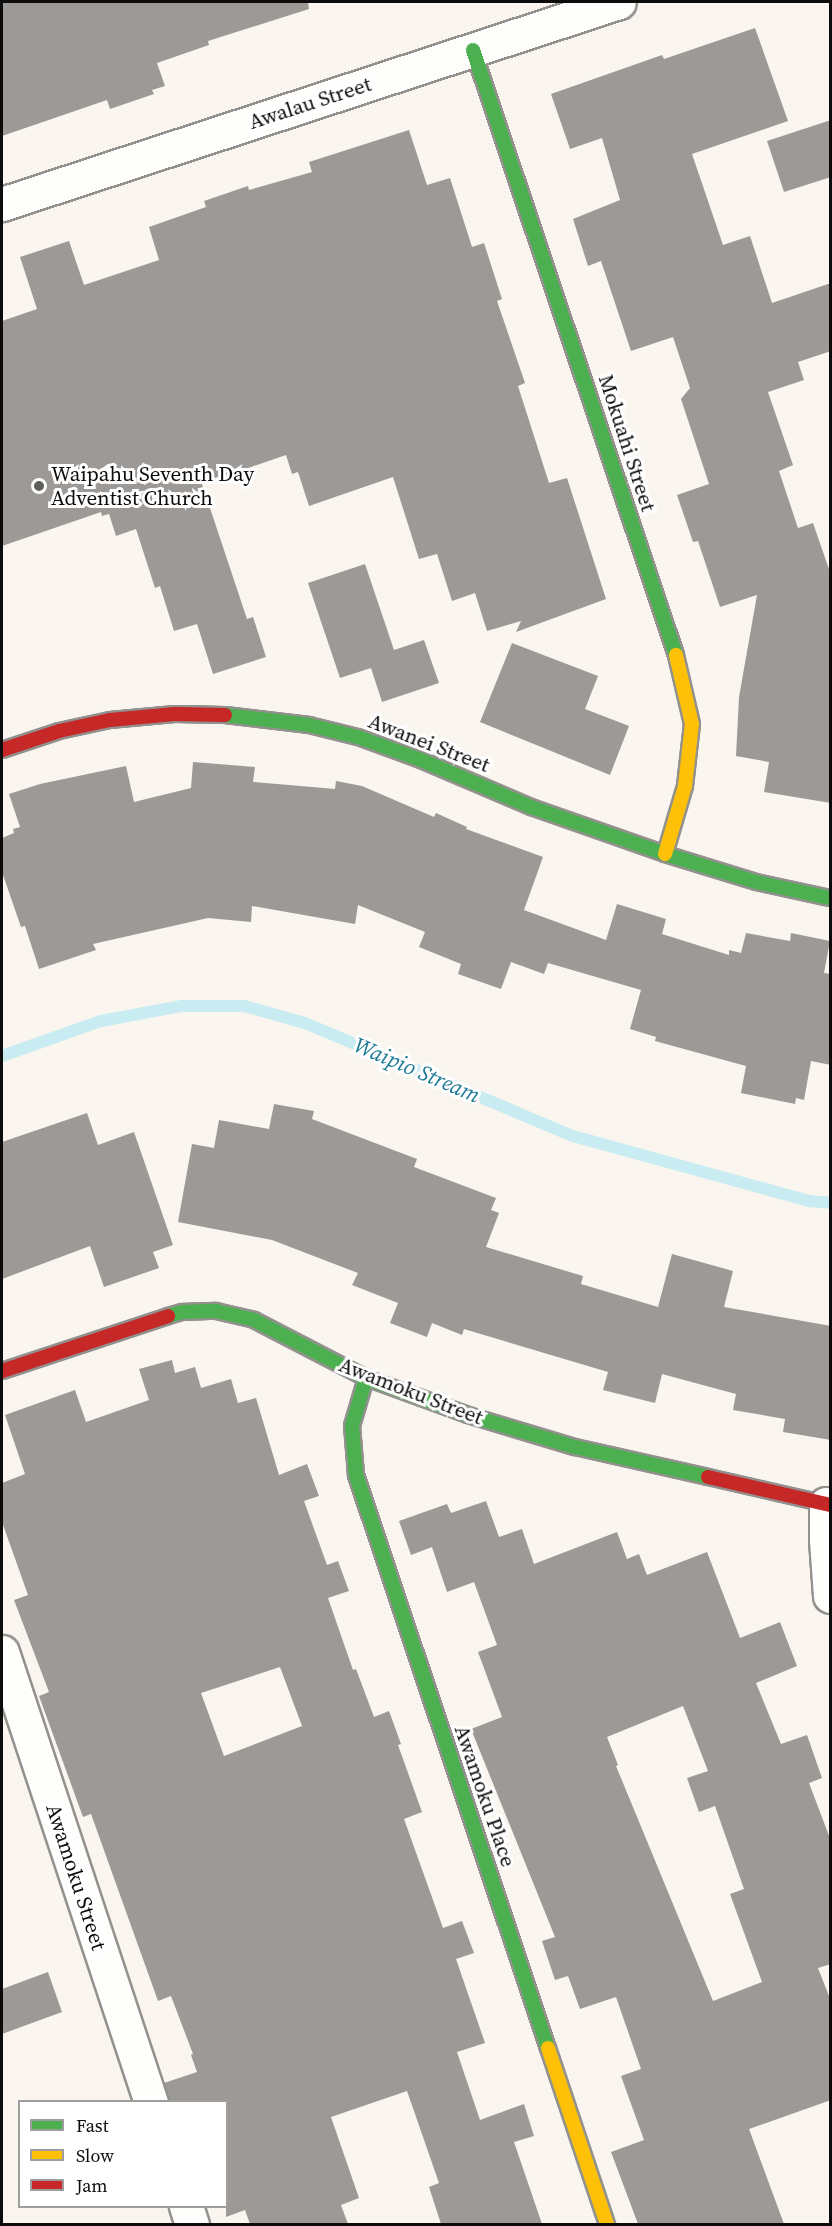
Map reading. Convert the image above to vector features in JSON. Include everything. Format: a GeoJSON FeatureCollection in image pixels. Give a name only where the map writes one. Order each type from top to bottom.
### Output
{"type":"FeatureCollection","features":[{"type":"Feature","properties":{"kind":"street","name":"Awalau Street"},"geometry":{"type":"LineString","coordinates":[[2,204],[619,2]]}},
{"type":"Feature","properties":{"kind":"street","name":"Mokuahi Street"},"geometry":{"type":"LineString","coordinates":[[473,50],[682,673],[692,724],[685,786],[665,854]]}},
{"type":"Feature","properties":{"kind":"street","name":"Awanei Street"},"geometry":{"type":"LineString","coordinates":[[2,750],[59,731],[110,720],[175,714],[235,715],[309,725],[358,737],[421,760],[531,807],[665,854],[756,882],[831,897]]}},
{"type":"Feature","properties":{"kind":"street","name":"Awamoku Street"},"geometry":{"type":"LineString","coordinates":[[2,1371],[137,1324],[182,1312],[216,1311],[254,1320],[366,1378],[468,1415],[575,1447],[828,1504]]}},
{"type":"Feature","properties":{"kind":"street","name":"Awamoku Place"},"geometry":{"type":"LineString","coordinates":[[366,1378],[352,1426],[356,1475],[607,2224]]}},
{"type":"Feature","properties":{"kind":"street"},"geometry":{"type":"LineString","coordinates":[[828,1504],[826,1540],[831,1596]]}},
{"type":"Feature","properties":{"kind":"street","name":"Awamoku Street"},"geometry":{"type":"LineString","coordinates":[[2,1652],[150,2100]]}},
{"type":"Feature","properties":{"kind":"street"},"geometry":{"type":"LineString","coordinates":[[187,2208],[192,2224]]}},
{"type":"Feature","properties":{"kind":"building"},"geometry":{"type":"Polygon","coordinates":[[[2,2],[308,2],[309,9],[208,41],[209,45],[157,63],[165,86],[152,90],[154,94],[110,109],[107,100],[2,136],[2,2]]]}},
{"type":"Feature","properties":{"kind":"building"},"geometry":{"type":"Polygon","coordinates":[[[755,28],[788,121],[692,154],[723,245],[750,236],[772,303],[831,283],[831,351],[798,362],[804,380],[768,392],[793,465],[779,471],[798,528],[813,523],[831,575],[831,803],[764,792],[769,762],[736,756],[739,697],[757,595],[720,607],[698,541],[693,542],[677,495],[709,484],[681,399],[690,388],[673,337],[631,351],[601,261],[588,266],[573,219],[620,200],[602,138],[570,149],[551,94],[662,55],[664,59],[755,28]]]}},
{"type":"Feature","properties":{"kind":"building"},"geometry":{"type":"Polygon","coordinates":[[[831,120],[831,177],[784,192],[767,141],[831,120]]]}},
{"type":"Feature","properties":{"kind":"building"},"geometry":{"type":"Polygon","coordinates":[[[409,130],[427,185],[450,178],[472,247],[484,243],[502,299],[497,301],[525,383],[518,386],[549,483],[567,478],[606,599],[516,632],[521,621],[487,631],[475,593],[452,601],[437,554],[419,559],[393,477],[309,506],[298,472],[292,474],[286,455],[202,484],[247,619],[253,617],[266,657],[213,674],[197,624],[174,631],[160,586],[155,588],[136,529],[116,536],[109,514],[102,516],[101,512],[2,546],[2,321],[37,309],[20,257],[69,241],[84,285],[159,260],[149,227],[206,207],[204,201],[248,186],[249,190],[312,172],[309,162],[409,130]]]}},
{"type":"Feature","properties":{"kind":"building"},"geometry":{"type":"Polygon","coordinates":[[[365,564],[394,650],[424,640],[439,683],[382,702],[371,668],[340,678],[308,583],[365,564]]]}},
{"type":"Feature","properties":{"kind":"building"},"geometry":{"type":"Polygon","coordinates":[[[512,643],[598,676],[585,709],[629,726],[610,775],[480,722],[512,643]]]}},
{"type":"Feature","properties":{"kind":"building"},"geometry":{"type":"Polygon","coordinates":[[[193,762],[255,767],[253,782],[335,789],[336,781],[362,786],[434,817],[436,813],[467,827],[466,829],[543,857],[524,910],[606,940],[617,904],[666,919],[662,934],[729,955],[729,950],[741,953],[746,933],[790,941],[791,933],[830,941],[824,973],[831,974],[831,1065],[811,1061],[804,1100],[796,1098],[795,1104],[741,1093],[746,1066],[655,1041],[656,1037],[630,1029],[641,990],[548,963],[544,974],[511,962],[501,989],[458,974],[461,964],[419,947],[425,932],[358,905],[355,924],[252,906],[251,922],[208,918],[93,944],[96,950],[39,969],[25,926],[21,927],[2,872],[2,838],[14,833],[13,829],[20,827],[9,794],[40,784],[126,766],[134,802],[191,788],[193,762]]]}},
{"type":"Feature","properties":{"kind":"building"},"geometry":{"type":"Polygon","coordinates":[[[274,1104],[314,1111],[312,1119],[417,1159],[414,1167],[496,1198],[491,1210],[499,1213],[486,1247],[583,1276],[581,1284],[658,1307],[672,1254],[733,1271],[724,1307],[831,1326],[831,1440],[783,1432],[785,1419],[733,1410],[736,1394],[662,1374],[655,1403],[603,1390],[608,1372],[464,1329],[462,1335],[432,1323],[427,1337],[390,1323],[398,1303],[352,1285],[358,1273],[272,1240],[178,1222],[192,1144],[214,1148],[219,1120],[269,1129],[274,1104]]]}},
{"type":"Feature","properties":{"kind":"building"},"geometry":{"type":"Polygon","coordinates":[[[87,1113],[98,1145],[134,1132],[173,1245],[153,1252],[159,1268],[104,1287],[90,1246],[2,1279],[2,1142],[87,1113]]]}},
{"type":"Feature","properties":{"kind":"building"},"geometry":{"type":"Polygon","coordinates":[[[172,1360],[175,1373],[195,1367],[201,1388],[231,1379],[238,1403],[256,1398],[279,1475],[307,1464],[319,1496],[304,1501],[327,1565],[338,1561],[349,1591],[328,1598],[353,1670],[356,1669],[374,1717],[389,1711],[401,1744],[398,1745],[422,1812],[404,1819],[443,1928],[462,1921],[474,1953],[456,1959],[485,2043],[457,2052],[480,2120],[524,2104],[534,2136],[514,2142],[542,2224],[441,2224],[429,2187],[439,2183],[407,2091],[331,2117],[359,2198],[341,2205],[348,2224],[250,2224],[245,2210],[226,2217],[226,2208],[228,2208],[228,2100],[168,2100],[164,2083],[197,2072],[191,2055],[193,2054],[171,1996],[158,2001],[91,1814],[83,1817],[39,1696],[49,1692],[14,1600],[28,1595],[2,1522],[2,1483],[25,1474],[5,1415],[75,1390],[86,1422],[149,1400],[139,1369],[172,1360]],[[280,1667],[201,1693],[224,1756],[302,1726],[280,1667]]]}},
{"type":"Feature","properties":{"kind":"building"},"geometry":{"type":"Polygon","coordinates":[[[486,1501],[499,1537],[522,1529],[534,1564],[617,1532],[627,1559],[639,1554],[647,1575],[707,1552],[740,1638],[780,1622],[797,1666],[756,1683],[781,1744],[807,1735],[822,1778],[809,1783],[831,1841],[831,1964],[818,1968],[831,2001],[831,2100],[749,2129],[784,2224],[638,2224],[611,2152],[644,2140],[621,2076],[641,2069],[616,1997],[580,2009],[568,1976],[555,1980],[542,1941],[555,1937],[471,1729],[502,1717],[478,1652],[497,1645],[474,1582],[447,1592],[432,1547],[411,1555],[399,1521],[447,1504],[451,1513],[486,1501]],[[683,1706],[607,1737],[618,1765],[616,1766],[713,2001],[762,1982],[730,1894],[744,1889],[715,1806],[699,1812],[687,1778],[708,1771],[683,1706]]]}},
{"type":"Feature","properties":{"kind":"building"},"geometry":{"type":"Polygon","coordinates":[[[48,1972],[62,2012],[2,2034],[2,1989],[48,1972]]]}},
{"type":"Feature","properties":{"kind":"waterway","name":"Waipio Stream"},"geometry":{"type":"LineString","coordinates":[[2,1056],[101,1021],[181,1006],[244,1006],[305,1023],[573,1136],[809,1201],[830,1203]]}},
{"type":"Feature","properties":{"kind":"traffic: fast"},"geometry":{"type":"LineString","coordinates":[[473,50],[676,655]]}},
{"type":"Feature","properties":{"kind":"traffic: fast"},"geometry":{"type":"LineString","coordinates":[[225,715],[309,725],[358,737],[421,760],[531,807],[665,854],[756,882],[830,898]]}},
{"type":"Feature","properties":{"kind":"traffic: fast"},"geometry":{"type":"LineString","coordinates":[[168,1316],[182,1312],[216,1311],[254,1320],[366,1378],[468,1415],[575,1447],[708,1477]]}},
{"type":"Feature","properties":{"kind":"traffic: fast"},"geometry":{"type":"LineString","coordinates":[[366,1378],[352,1426],[356,1475],[548,2048]]}},
{"type":"Feature","properties":{"kind":"traffic: slow"},"geometry":{"type":"LineString","coordinates":[[665,854],[685,786],[692,724],[676,655]]}},
{"type":"Feature","properties":{"kind":"traffic: slow"},"geometry":{"type":"LineString","coordinates":[[548,2048],[607,2224]]}},
{"type":"Feature","properties":{"kind":"traffic: jam"},"geometry":{"type":"LineString","coordinates":[[2,750],[59,731],[110,720],[175,714],[225,715]]}},
{"type":"Feature","properties":{"kind":"traffic: jam"},"geometry":{"type":"LineString","coordinates":[[2,1371],[168,1316]]}},
{"type":"Feature","properties":{"kind":"traffic: jam"},"geometry":{"type":"LineString","coordinates":[[708,1477],[830,1505]]}},
{"type":"Feature","properties":{"kind":"place","name":"Waipahu Seventh Day Adventist Church"},"geometry":{"type":"Point","coordinates":[39,486]}}]}
